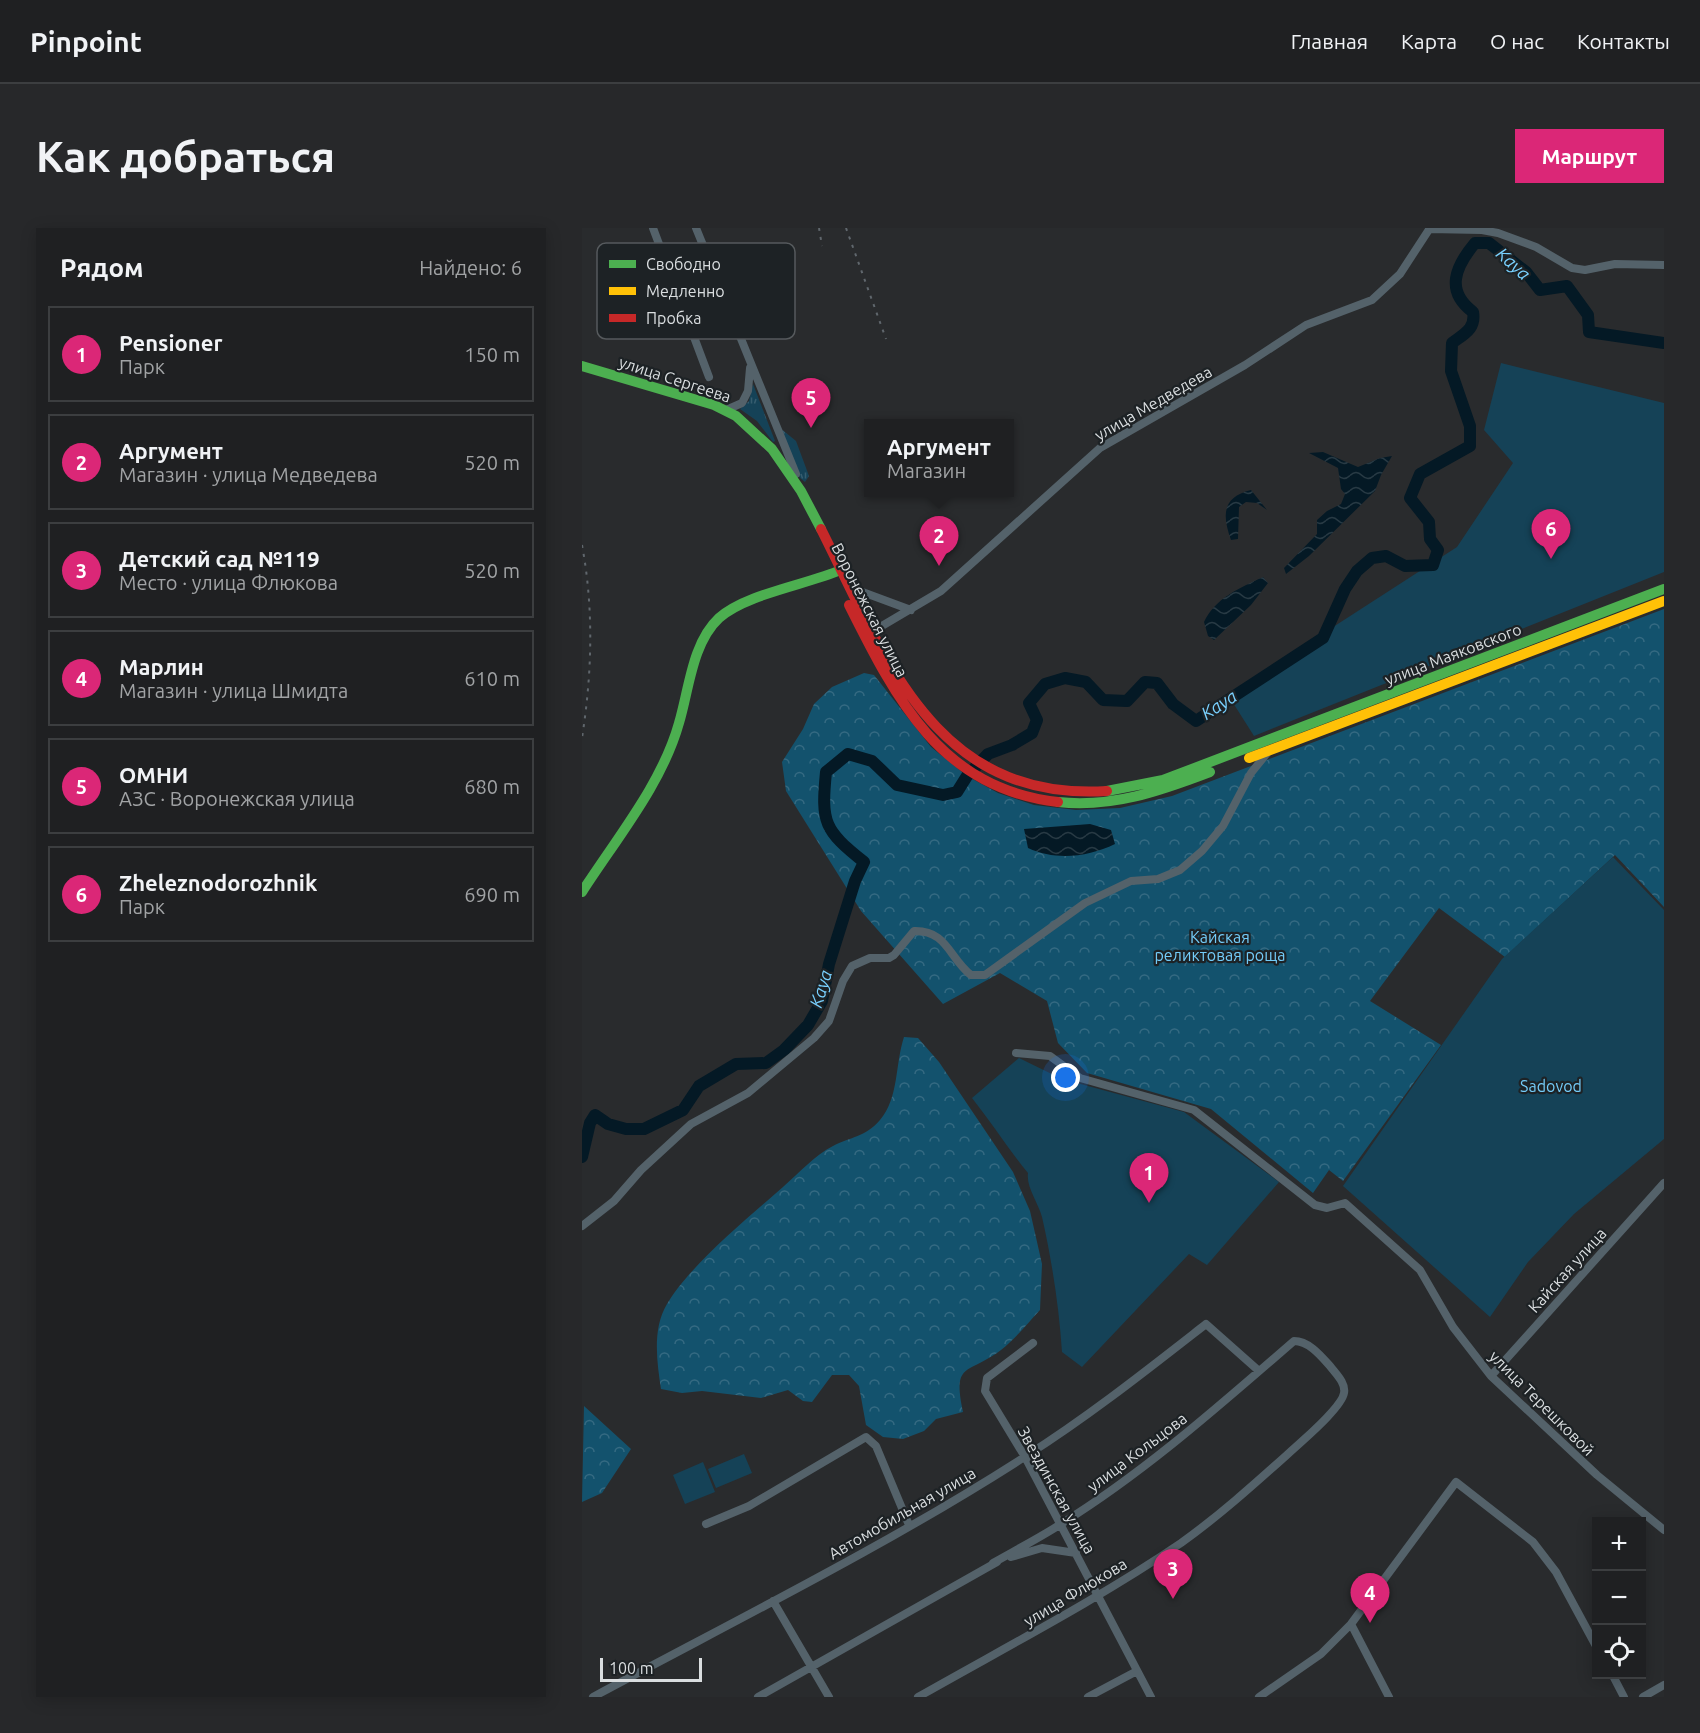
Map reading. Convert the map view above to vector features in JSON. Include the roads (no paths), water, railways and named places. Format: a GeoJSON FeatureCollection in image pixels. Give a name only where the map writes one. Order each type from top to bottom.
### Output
{"type":"FeatureCollection","features":[{"type":"Feature","properties":{"kind":"main road","name":"улица Сергеева"},"geometry":{"type":"LineString","coordinates":[[582,366],[725,410],[748,425],[777,458]]}},
{"type":"Feature","properties":{"kind":"main road","name":"Воронежская улица"},"geometry":{"type":"LineString","coordinates":[[777,458],[803,490],[837,572],[849,587],[869,634],[927,720],[995,778]]}},
{"type":"Feature","properties":{"kind":"main road","name":"Воронежская улица"},"geometry":{"type":"LineString","coordinates":[[777,458],[906,708],[940,750],[956,761],[995,778]]}},
{"type":"Feature","properties":{"kind":"main road"},"geometry":{"type":"LineString","coordinates":[[582,891],[654,781],[679,725],[694,657],[717,620],[736,606],[837,572]]}},
{"type":"Feature","properties":{"kind":"main road","name":"улица Маяковского"},"geometry":{"type":"LineString","coordinates":[[995,778],[1065,792],[1115,790],[1163,780],[1664,590]]}},
{"type":"Feature","properties":{"kind":"main road"},"geometry":{"type":"LineString","coordinates":[[995,778],[1041,800],[1083,803],[1122,800],[1167,789],[1664,601]]}},
{"type":"Feature","properties":{"kind":"street"},"geometry":{"type":"LineString","coordinates":[[652,228],[658,243]]}},
{"type":"Feature","properties":{"kind":"street"},"geometry":{"type":"LineString","coordinates":[[696,228],[702,243]]}},
{"type":"Feature","properties":{"kind":"street"},"geometry":{"type":"LineString","coordinates":[[1429,229],[1482,229],[1536,247],[1572,268],[1585,270],[1615,264],[1664,265]]}},
{"type":"Feature","properties":{"kind":"street","name":"улица Медведева"},"geometry":{"type":"LineString","coordinates":[[869,634],[941,591],[1100,448],[1245,366],[1306,325],[1372,300],[1400,274],[1429,229]]}},
{"type":"Feature","properties":{"kind":"street"},"geometry":{"type":"LineString","coordinates":[[694,339],[709,377]]}},
{"type":"Feature","properties":{"kind":"street"},"geometry":{"type":"LineString","coordinates":[[739,339],[803,490]]}},
{"type":"Feature","properties":{"kind":"street"},"geometry":{"type":"LineString","coordinates":[[725,410],[742,403],[748,391],[750,366]]}},
{"type":"Feature","properties":{"kind":"street"},"geometry":{"type":"LineString","coordinates":[[777,458],[779,436]]}},
{"type":"Feature","properties":{"kind":"street"},"geometry":{"type":"LineString","coordinates":[[849,587],[911,610]]}},
{"type":"Feature","properties":{"kind":"street"},"geometry":{"type":"LineString","coordinates":[[582,1226],[614,1201],[641,1170],[691,1124],[748,1093],[814,1038],[829,1021],[843,981],[852,966],[870,958],[894,956],[914,931],[927,931],[936,935],[971,975],[979,977],[993,970],[1085,903],[1131,881],[1158,879],[1180,870],[1202,851],[1223,826],[1251,773],[1269,750]]}},
{"type":"Feature","properties":{"kind":"street","name":"улица Терешковой"},"geometry":{"type":"LineString","coordinates":[[1016,1053],[1050,1056],[1080,1078],[1194,1110],[1315,1205],[1327,1208],[1345,1203],[1420,1270],[1453,1327],[1491,1376],[1597,1475],[1664,1530]]}},
{"type":"Feature","properties":{"kind":"street","name":"Кайская улица"},"geometry":{"type":"LineString","coordinates":[[1491,1376],[1664,1183]]}},
{"type":"Feature","properties":{"kind":"street","name":"Автомобильная улица"},"geometry":{"type":"LineString","coordinates":[[593,1697],[773,1601],[1025,1457],[1113,1398],[1206,1324],[1259,1371]]}},
{"type":"Feature","properties":{"kind":"street","name":"улица Кольцова"},"geometry":{"type":"LineString","coordinates":[[758,1697],[1061,1524],[1134,1473],[1294,1341],[1302,1341],[1320,1354],[1342,1381],[1345,1391],[1342,1399]]}},
{"type":"Feature","properties":{"kind":"street","name":"Звездинская улица"},"geometry":{"type":"LineString","coordinates":[[1033,1343],[987,1378],[985,1391],[1025,1457],[1151,1697]]}},
{"type":"Feature","properties":{"kind":"street","name":"улица Флюкова"},"geometry":{"type":"LineString","coordinates":[[918,1697],[1098,1595],[1181,1542],[1250,1488],[1309,1435],[1342,1399]]}},
{"type":"Feature","properties":{"kind":"street"},"geometry":{"type":"LineString","coordinates":[[706,1524],[749,1506],[866,1437],[876,1446],[909,1525]]}},
{"type":"Feature","properties":{"kind":"street"},"geometry":{"type":"LineString","coordinates":[[1259,1697],[1321,1654],[1350,1624],[1456,1482],[1533,1542],[1557,1572],[1592,1638]]}},
{"type":"Feature","properties":{"kind":"street","name":"улица Кольцова"},"geometry":{"type":"LineString","coordinates":[[993,1563],[1042,1548],[1076,1552]]}},
{"type":"Feature","properties":{"kind":"street"},"geometry":{"type":"LineString","coordinates":[[773,1601],[829,1697]]}},
{"type":"Feature","properties":{"kind":"street"},"geometry":{"type":"LineString","coordinates":[[1350,1624],[1389,1697]]}},
{"type":"Feature","properties":{"kind":"street"},"geometry":{"type":"LineString","coordinates":[[1088,1697],[1137,1671]]}},
{"type":"Feature","properties":{"kind":"street"},"geometry":{"type":"LineString","coordinates":[[1615,1679],[1624,1697]]}},
{"type":"Feature","properties":{"kind":"street"},"geometry":{"type":"LineString","coordinates":[[1643,1697],[1664,1685]]}},
{"type":"Feature","properties":{"kind":"water"},"geometry":{"type":"Polygon","coordinates":[[[1323,452],[1358,467],[1392,456],[1375,491],[1309,556],[1286,574],[1284,568],[1317,534],[1317,520],[1327,511],[1341,504],[1345,494],[1341,489],[1338,468],[1309,453],[1323,452]]]}},
{"type":"Feature","properties":{"kind":"water"},"geometry":{"type":"Polygon","coordinates":[[[1251,490],[1267,510],[1257,503],[1246,502],[1239,507],[1238,539],[1231,540],[1226,523],[1227,508],[1234,497],[1251,490]]]}},
{"type":"Feature","properties":{"kind":"water"},"geometry":{"type":"Polygon","coordinates":[[[1263,577],[1268,583],[1251,605],[1214,640],[1208,636],[1204,622],[1215,606],[1229,595],[1263,577]]]}},
{"type":"Feature","properties":{"kind":"water"},"geometry":{"type":"Polygon","coordinates":[[[1090,824],[1111,830],[1115,844],[1094,852],[1072,856],[1050,855],[1028,848],[1024,829],[1090,824]]]}},
{"type":"Feature","properties":{"kind":"waterway","name":"Kaya"},"geometry":{"type":"LineString","coordinates":[[582,1157],[590,1123],[595,1115],[608,1124],[626,1129],[644,1129],[683,1110],[699,1086],[736,1064],[766,1063],[784,1050],[808,1025],[822,1001],[829,964],[855,881],[864,862],[840,842],[828,824],[825,814],[826,772],[848,754],[872,761],[897,785],[943,795],[957,792],[967,776],[988,754],[1012,745],[1032,733],[1037,720],[1029,703],[1045,684],[1065,678],[1086,682],[1103,700],[1127,701],[1145,682],[1157,683],[1173,704],[1196,721],[1323,638],[1345,589],[1357,571],[1372,558],[1386,556],[1405,566],[1433,565],[1438,550],[1430,539],[1429,522],[1410,498],[1420,474],[1470,446],[1470,426],[1451,371],[1452,343],[1465,334],[1473,323],[1473,312],[1459,296],[1456,279],[1462,261],[1475,243],[1489,243],[1526,272],[1540,290],[1567,286],[1588,315],[1589,332],[1664,343]]}},
{"type":"Feature","properties":{"kind":"railway"},"geometry":{"type":"LineString","coordinates":[[819,228],[822,246]]}},
{"type":"Feature","properties":{"kind":"railway"},"geometry":{"type":"LineString","coordinates":[[846,228],[886,339]]}},
{"type":"Feature","properties":{"kind":"railway"},"geometry":{"type":"LineString","coordinates":[[582,545],[590,617],[590,666],[582,738]]}},
{"type":"Feature","properties":{"kind":"place","name":"ОМНИ"},"geometry":{"type":"Point","coordinates":[811,428]}},
{"type":"Feature","properties":{"kind":"place","name":"Zheleznodorozhnik"},"geometry":{"type":"Point","coordinates":[1551,559]}},
{"type":"Feature","properties":{"kind":"place","name":"Аргумент"},"geometry":{"type":"Point","coordinates":[939,566]}},
{"type":"Feature","properties":{"kind":"place","name":"Pensioner"},"geometry":{"type":"Point","coordinates":[1149,1203]}},
{"type":"Feature","properties":{"kind":"place","name":"Детский сад №119"},"geometry":{"type":"Point","coordinates":[1173,1599]}},
{"type":"Feature","properties":{"kind":"place","name":"Марлин"},"geometry":{"type":"Point","coordinates":[1370,1623]}},
{"type":"Feature","properties":{"kind":"park label","name":"Кайская реликтовая роща"},"geometry":{"type":"Point","coordinates":[1220,946]}},
{"type":"Feature","properties":{"kind":"park label","name":"Sadovod"},"geometry":{"type":"Point","coordinates":[1551,1086]}}]}
